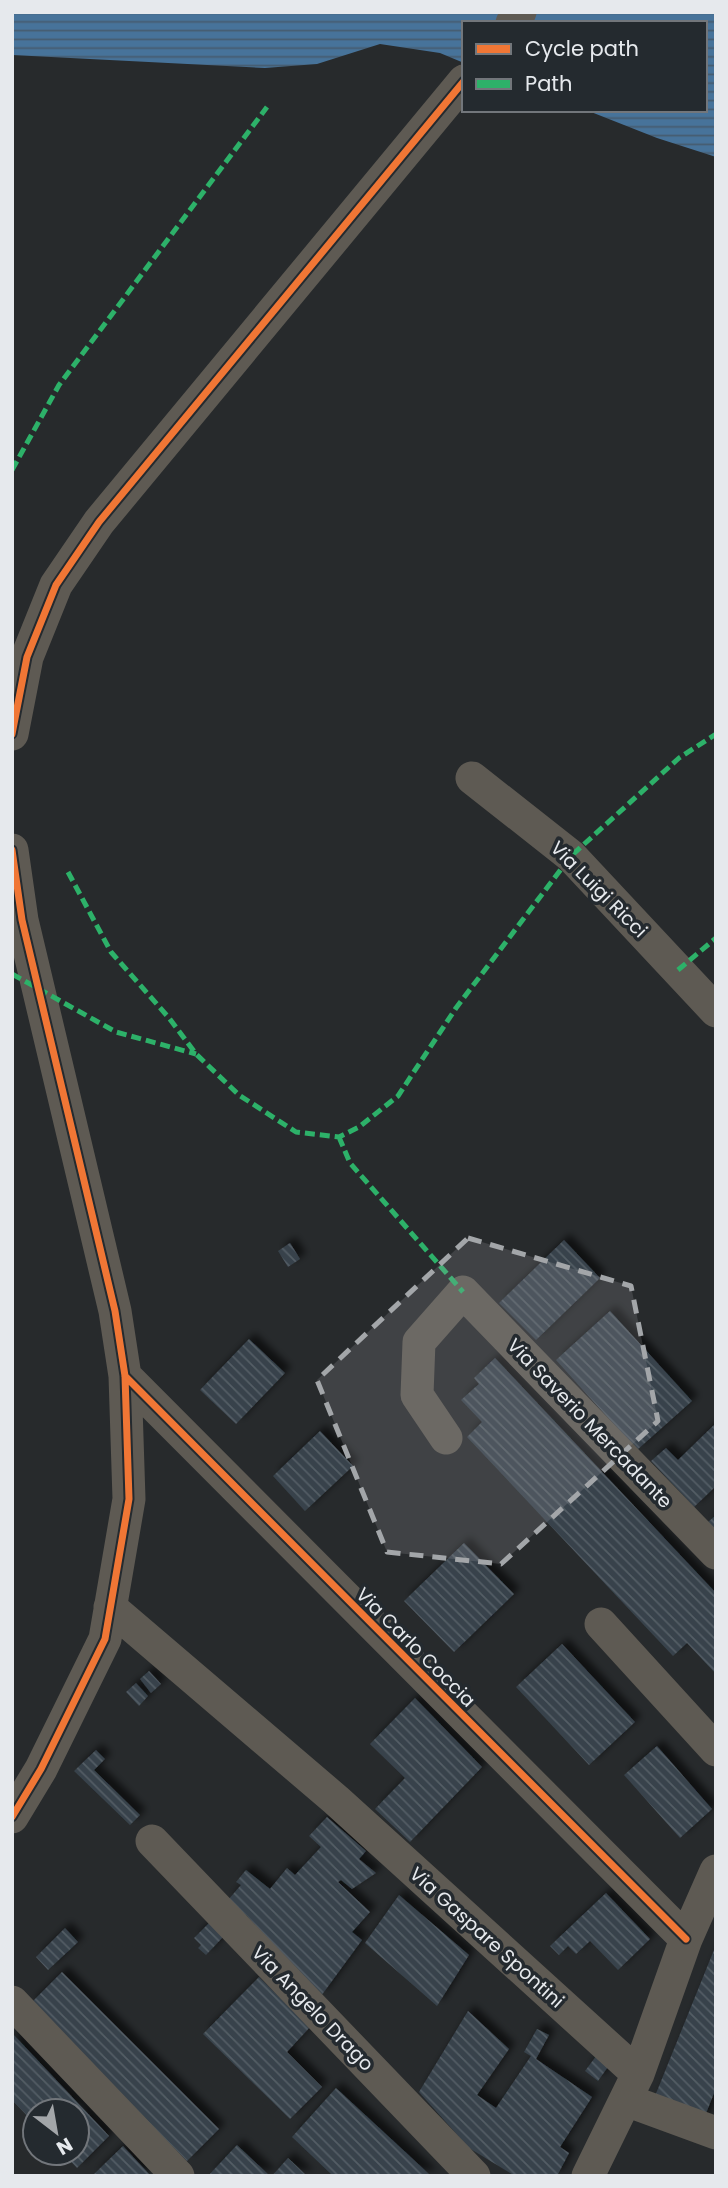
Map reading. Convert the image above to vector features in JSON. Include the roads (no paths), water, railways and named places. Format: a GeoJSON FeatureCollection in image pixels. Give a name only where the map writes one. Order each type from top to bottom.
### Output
{"type":"FeatureCollection","features":[{"type":"Feature","properties":{"kind":"street"},"geometry":{"type":"LineString","coordinates":[[12,734],[27,657],[56,585],[99,522],[462,82]]}},
{"type":"Feature","properties":{"kind":"street","name":"Via Luigi Ricci"},"geometry":{"type":"LineString","coordinates":[[472,778],[571,856],[716,1011]]}},
{"type":"Feature","properties":{"kind":"street"},"geometry":{"type":"LineString","coordinates":[[12,850],[22,920],[115,1311],[125,1376],[129,1499],[105,1639],[41,1769],[12,1817]]}},
{"type":"Feature","properties":{"kind":"street","name":"Via Saverio Mercadante"},"geometry":{"type":"LineString","coordinates":[[446,1438],[417,1395],[419,1342],[463,1292],[716,1553]]}},
{"type":"Feature","properties":{"kind":"street","name":"Via Carlo Coccia"},"geometry":{"type":"LineString","coordinates":[[125,1376],[685,1940]]}},
{"type":"Feature","properties":{"kind":"street","name":"Via Gaspare Spontini"},"geometry":{"type":"LineString","coordinates":[[110,1607],[336,1800],[632,2087]]}},
{"type":"Feature","properties":{"kind":"street"},"geometry":{"type":"LineString","coordinates":[[601,1624],[716,1750]]}},
{"type":"Feature","properties":{"kind":"street","name":"Via Angelo Drago"},"geometry":{"type":"LineString","coordinates":[[152,1841],[474,2176]]}},
{"type":"Feature","properties":{"kind":"street"},"geometry":{"type":"LineString","coordinates":[[588,2176],[632,2087],[685,1940],[716,1871]]}},
{"type":"Feature","properties":{"kind":"street"},"geometry":{"type":"LineString","coordinates":[[12,2002],[178,2176]]}},
{"type":"Feature","properties":{"kind":"street"},"geometry":{"type":"LineString","coordinates":[[632,2087],[716,2133]]}},
{"type":"Feature","properties":{"kind":"water"},"geometry":{"type":"Polygon","coordinates":[[[12,12],[716,12],[716,157],[657,138],[591,112],[707,112],[707,21],[462,21],[462,62],[440,53],[380,44],[317,64],[265,68],[12,55],[12,12]]]}}]}
